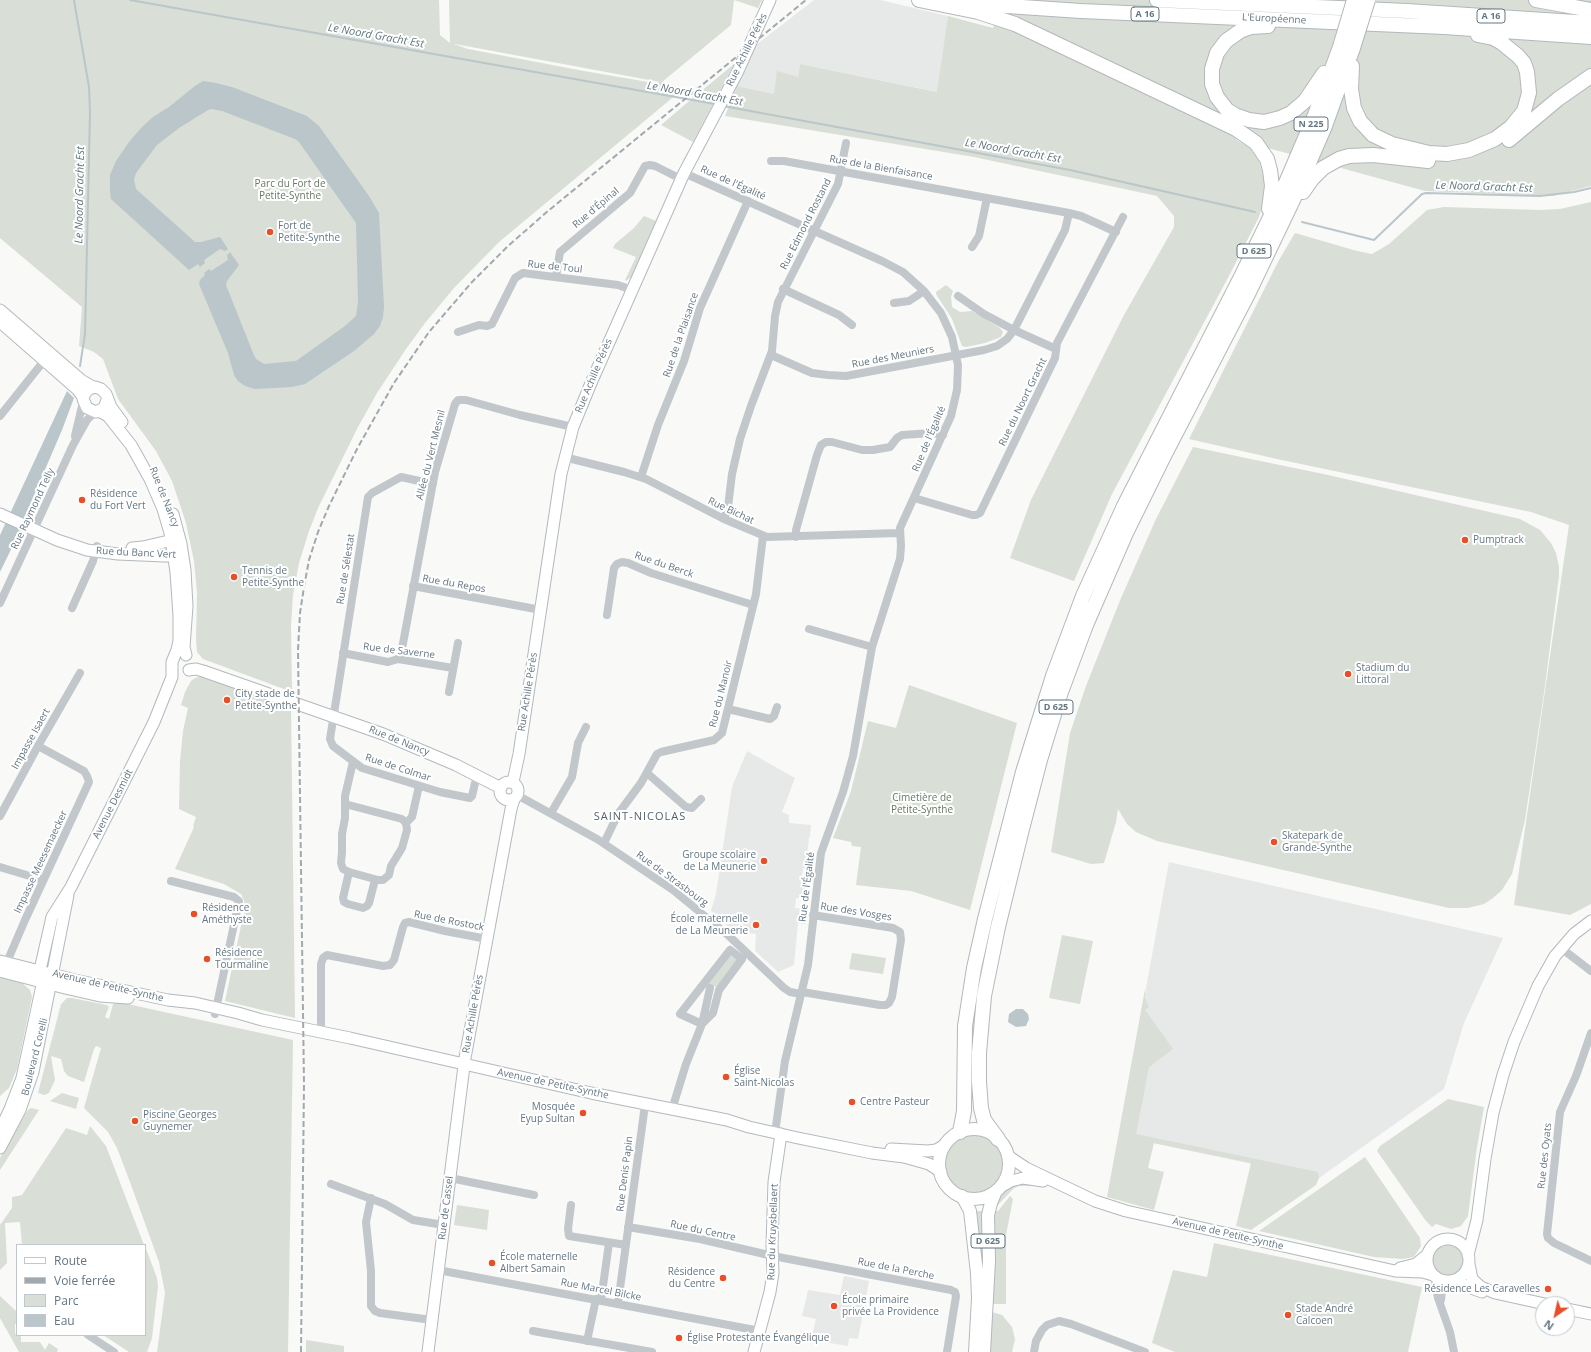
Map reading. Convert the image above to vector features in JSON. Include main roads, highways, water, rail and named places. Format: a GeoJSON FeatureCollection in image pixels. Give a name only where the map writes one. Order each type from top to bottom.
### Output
{"type":"FeatureCollection","features":[{"type":"Feature","properties":{"kind":"highway"},"geometry":{"type":"LineString","coordinates":[[918,0],[978,12],[1020,26],[1224,122],[1245,134],[1262,150],[1267,159],[1271,174],[1272,186],[1267,240]]}},
{"type":"Feature","properties":{"kind":"highway","name":"L'Européenne"},"geometry":{"type":"LineString","coordinates":[[957,0],[1007,6],[1074,10],[1444,27],[1591,36]]}},
{"type":"Feature","properties":{"kind":"highway","name":"L'Européenne"},"geometry":{"type":"LineString","coordinates":[[1157,0],[1407,11],[1591,23]]}},
{"type":"Feature","properties":{"kind":"highway","name":"N 225"},"geometry":{"type":"LineString","coordinates":[[1302,180],[1325,126],[1347,47],[1354,0]]}},
{"type":"Feature","properties":{"kind":"highway","name":"N 225"},"geometry":{"type":"LineString","coordinates":[[1279,199],[1315,115],[1368,0]]}},
{"type":"Feature","properties":{"kind":"highway"},"geometry":{"type":"LineString","coordinates":[[1536,0],[1591,10]]}},
{"type":"Feature","properties":{"kind":"highway"},"geometry":{"type":"LineString","coordinates":[[1334,22],[1256,26],[1240,31],[1226,41],[1217,53],[1212,69],[1213,88],[1223,106],[1235,115],[1254,121],[1274,120],[1290,113],[1305,100],[1347,47]]}},
{"type":"Feature","properties":{"kind":"highway"},"geometry":{"type":"LineString","coordinates":[[1347,47],[1352,98],[1358,116],[1370,132],[1381,140],[1402,147],[1440,154],[1464,152],[1485,145],[1515,123],[1524,111],[1527,103],[1529,88],[1528,78],[1521,60],[1506,45],[1493,38],[1444,27]]}},
{"type":"Feature","properties":{"kind":"highway"},"geometry":{"type":"LineString","coordinates":[[1267,240],[1308,184],[1323,168],[1333,162],[1349,156],[1366,155],[1443,163],[1477,157],[1504,143],[1558,99],[1591,76]]}},
{"type":"Feature","properties":{"kind":"highway","name":"D 625"},"geometry":{"type":"LineString","coordinates":[[960,1132],[964,1116],[965,1026],[972,976],[985,919],[1016,800],[1048,690],[1083,596],[1159,435],[1302,180]]}},
{"type":"Feature","properties":{"kind":"highway","name":"D 625"},"geometry":{"type":"LineString","coordinates":[[998,1139],[984,1120],[981,1108],[979,1068],[980,1026],[983,1000],[1005,899],[1032,788],[1050,726],[1086,625],[1123,540],[1164,456],[1237,316],[1267,240],[1279,199]]}},
{"type":"Feature","properties":{"kind":"main road"},"geometry":{"type":"LineString","coordinates":[[971,1129],[989,1132],[998,1139],[1006,1148],[1009,1171],[999,1189],[981,1198],[970,1198],[962,1196],[948,1186],[941,1172],[940,1160],[945,1145],[950,1139],[960,1132],[971,1129]]}},
{"type":"Feature","properties":{"kind":"main road","name":"D 625"},"geometry":{"type":"LineString","coordinates":[[984,1352],[989,1261],[988,1215],[991,1203],[999,1189]]}},
{"type":"Feature","properties":{"kind":"main road","name":"D 625"},"geometry":{"type":"LineString","coordinates":[[962,1196],[970,1211],[977,1273],[978,1298],[975,1352]]}},
{"type":"Feature","properties":{"kind":"water"},"geometry":{"type":"Polygon","coordinates":[[[203,81],[232,87],[307,116],[319,126],[369,196],[379,213],[384,307],[380,326],[374,334],[354,351],[305,384],[292,387],[255,389],[245,386],[238,381],[234,375],[228,353],[199,284],[200,280],[205,275],[204,273],[209,269],[211,271],[228,260],[227,255],[230,252],[239,265],[227,281],[226,285],[253,353],[256,359],[264,364],[296,361],[345,326],[356,316],[358,301],[356,223],[299,142],[295,139],[222,111],[211,109],[179,128],[157,145],[136,173],[134,179],[136,189],[195,242],[220,237],[228,249],[225,251],[220,249],[204,260],[205,263],[200,267],[198,264],[189,270],[111,199],[110,175],[116,161],[129,142],[153,117],[169,107],[203,81]]]}},
{"type":"Feature","properties":{"kind":"water"},"geometry":{"type":"Polygon","coordinates":[[[67,391],[74,398],[62,430],[19,530],[20,531],[0,572],[0,535],[67,391]]]}},
{"type":"Feature","properties":{"kind":"water"},"geometry":{"type":"Polygon","coordinates":[[[1016,1009],[1023,1009],[1028,1014],[1029,1019],[1026,1026],[1016,1027],[1008,1022],[1009,1014],[1016,1009]]]}},
{"type":"Feature","properties":{"kind":"waterway","name":"Le Noord Gracht Est"},"geometry":{"type":"LineString","coordinates":[[74,0],[89,87],[90,112],[85,334],[80,366]]}},
{"type":"Feature","properties":{"kind":"waterway","name":"Le Noord Gracht Est"},"geometry":{"type":"LineString","coordinates":[[130,0],[715,104]]}},
{"type":"Feature","properties":{"kind":"waterway","name":"Le Noord Gracht Est"},"geometry":{"type":"LineString","coordinates":[[723,106],[1070,170],[1255,212]]}},
{"type":"Feature","properties":{"kind":"waterway","name":"Le Noord Gracht Est"},"geometry":{"type":"LineString","coordinates":[[1302,222],[1374,240],[1422,194],[1426,193],[1540,196],[1574,192],[1591,188]]}},
{"type":"Feature","properties":{"kind":"railway"},"geometry":{"type":"LineString","coordinates":[[301,1352],[304,1084],[298,650],[300,613],[304,587],[309,560],[318,532],[357,449],[394,383],[429,332],[472,282],[508,246],[548,211],[806,0]]}},
{"type":"Feature","properties":{"kind":"place","name":"Fort de Petite-Synthe"},"geometry":{"type":"Point","coordinates":[270,232]}},
{"type":"Feature","properties":{"kind":"place","name":"Résidence du Fort Vert"},"geometry":{"type":"Point","coordinates":[82,500]}},
{"type":"Feature","properties":{"kind":"place","name":"Pumptrack"},"geometry":{"type":"Point","coordinates":[1465,540]}},
{"type":"Feature","properties":{"kind":"place","name":"Tennis de Petite-Synthe"},"geometry":{"type":"Point","coordinates":[234,577]}},
{"type":"Feature","properties":{"kind":"place","name":"Stadium du Littoral"},"geometry":{"type":"Point","coordinates":[1348,674]}},
{"type":"Feature","properties":{"kind":"place","name":"City stade de Petite-Synthe"},"geometry":{"type":"Point","coordinates":[227,700]}},
{"type":"Feature","properties":{"kind":"place","name":"Skatepark de Grande-Synthe"},"geometry":{"type":"Point","coordinates":[1274,842]}},
{"type":"Feature","properties":{"kind":"place","name":"Groupe scolaire de La Meunerie"},"geometry":{"type":"Point","coordinates":[764,861]}},
{"type":"Feature","properties":{"kind":"place","name":"Résidence Améthyste"},"geometry":{"type":"Point","coordinates":[194,914]}},
{"type":"Feature","properties":{"kind":"place","name":"École maternelle de La Meunerie"},"geometry":{"type":"Point","coordinates":[756,925]}},
{"type":"Feature","properties":{"kind":"place","name":"Résidence Tourmaline"},"geometry":{"type":"Point","coordinates":[207,959]}},
{"type":"Feature","properties":{"kind":"place","name":"Église Saint-Nicolas"},"geometry":{"type":"Point","coordinates":[726,1077]}},
{"type":"Feature","properties":{"kind":"place","name":"Centre Pasteur"},"geometry":{"type":"Point","coordinates":[852,1102]}},
{"type":"Feature","properties":{"kind":"place","name":"Mosquée Eyup Sultan"},"geometry":{"type":"Point","coordinates":[583,1113]}},
{"type":"Feature","properties":{"kind":"place","name":"Piscine Georges Guynemer"},"geometry":{"type":"Point","coordinates":[135,1121]}},
{"type":"Feature","properties":{"kind":"place","name":"École maternelle Albert Samain"},"geometry":{"type":"Point","coordinates":[492,1263]}},
{"type":"Feature","properties":{"kind":"place","name":"Résidence du Centre"},"geometry":{"type":"Point","coordinates":[723,1278]}},
{"type":"Feature","properties":{"kind":"place","name":"Résidence Les Caravelles"},"geometry":{"type":"Point","coordinates":[1548,1289]}},
{"type":"Feature","properties":{"kind":"place","name":"École primaire privée La Providence"},"geometry":{"type":"Point","coordinates":[834,1306]}},
{"type":"Feature","properties":{"kind":"place","name":"Stade André Calcoen"},"geometry":{"type":"Point","coordinates":[1288,1315]}},
{"type":"Feature","properties":{"kind":"place","name":"Église Protestante Évangélique"},"geometry":{"type":"Point","coordinates":[679,1338]}},
{"type":"Feature","properties":{"kind":"district","name":"SAINT-NICOLAS"},"geometry":{"type":"Point","coordinates":[640,817]}},
{"type":"Feature","properties":{"kind":"park label","name":"Parc du Fort de Petite-Synthe"},"geometry":{"type":"Point","coordinates":[290,190]}},
{"type":"Feature","properties":{"kind":"park label","name":"Cimetière de Petite-Synthe"},"geometry":{"type":"Point","coordinates":[922,804]}}]}
